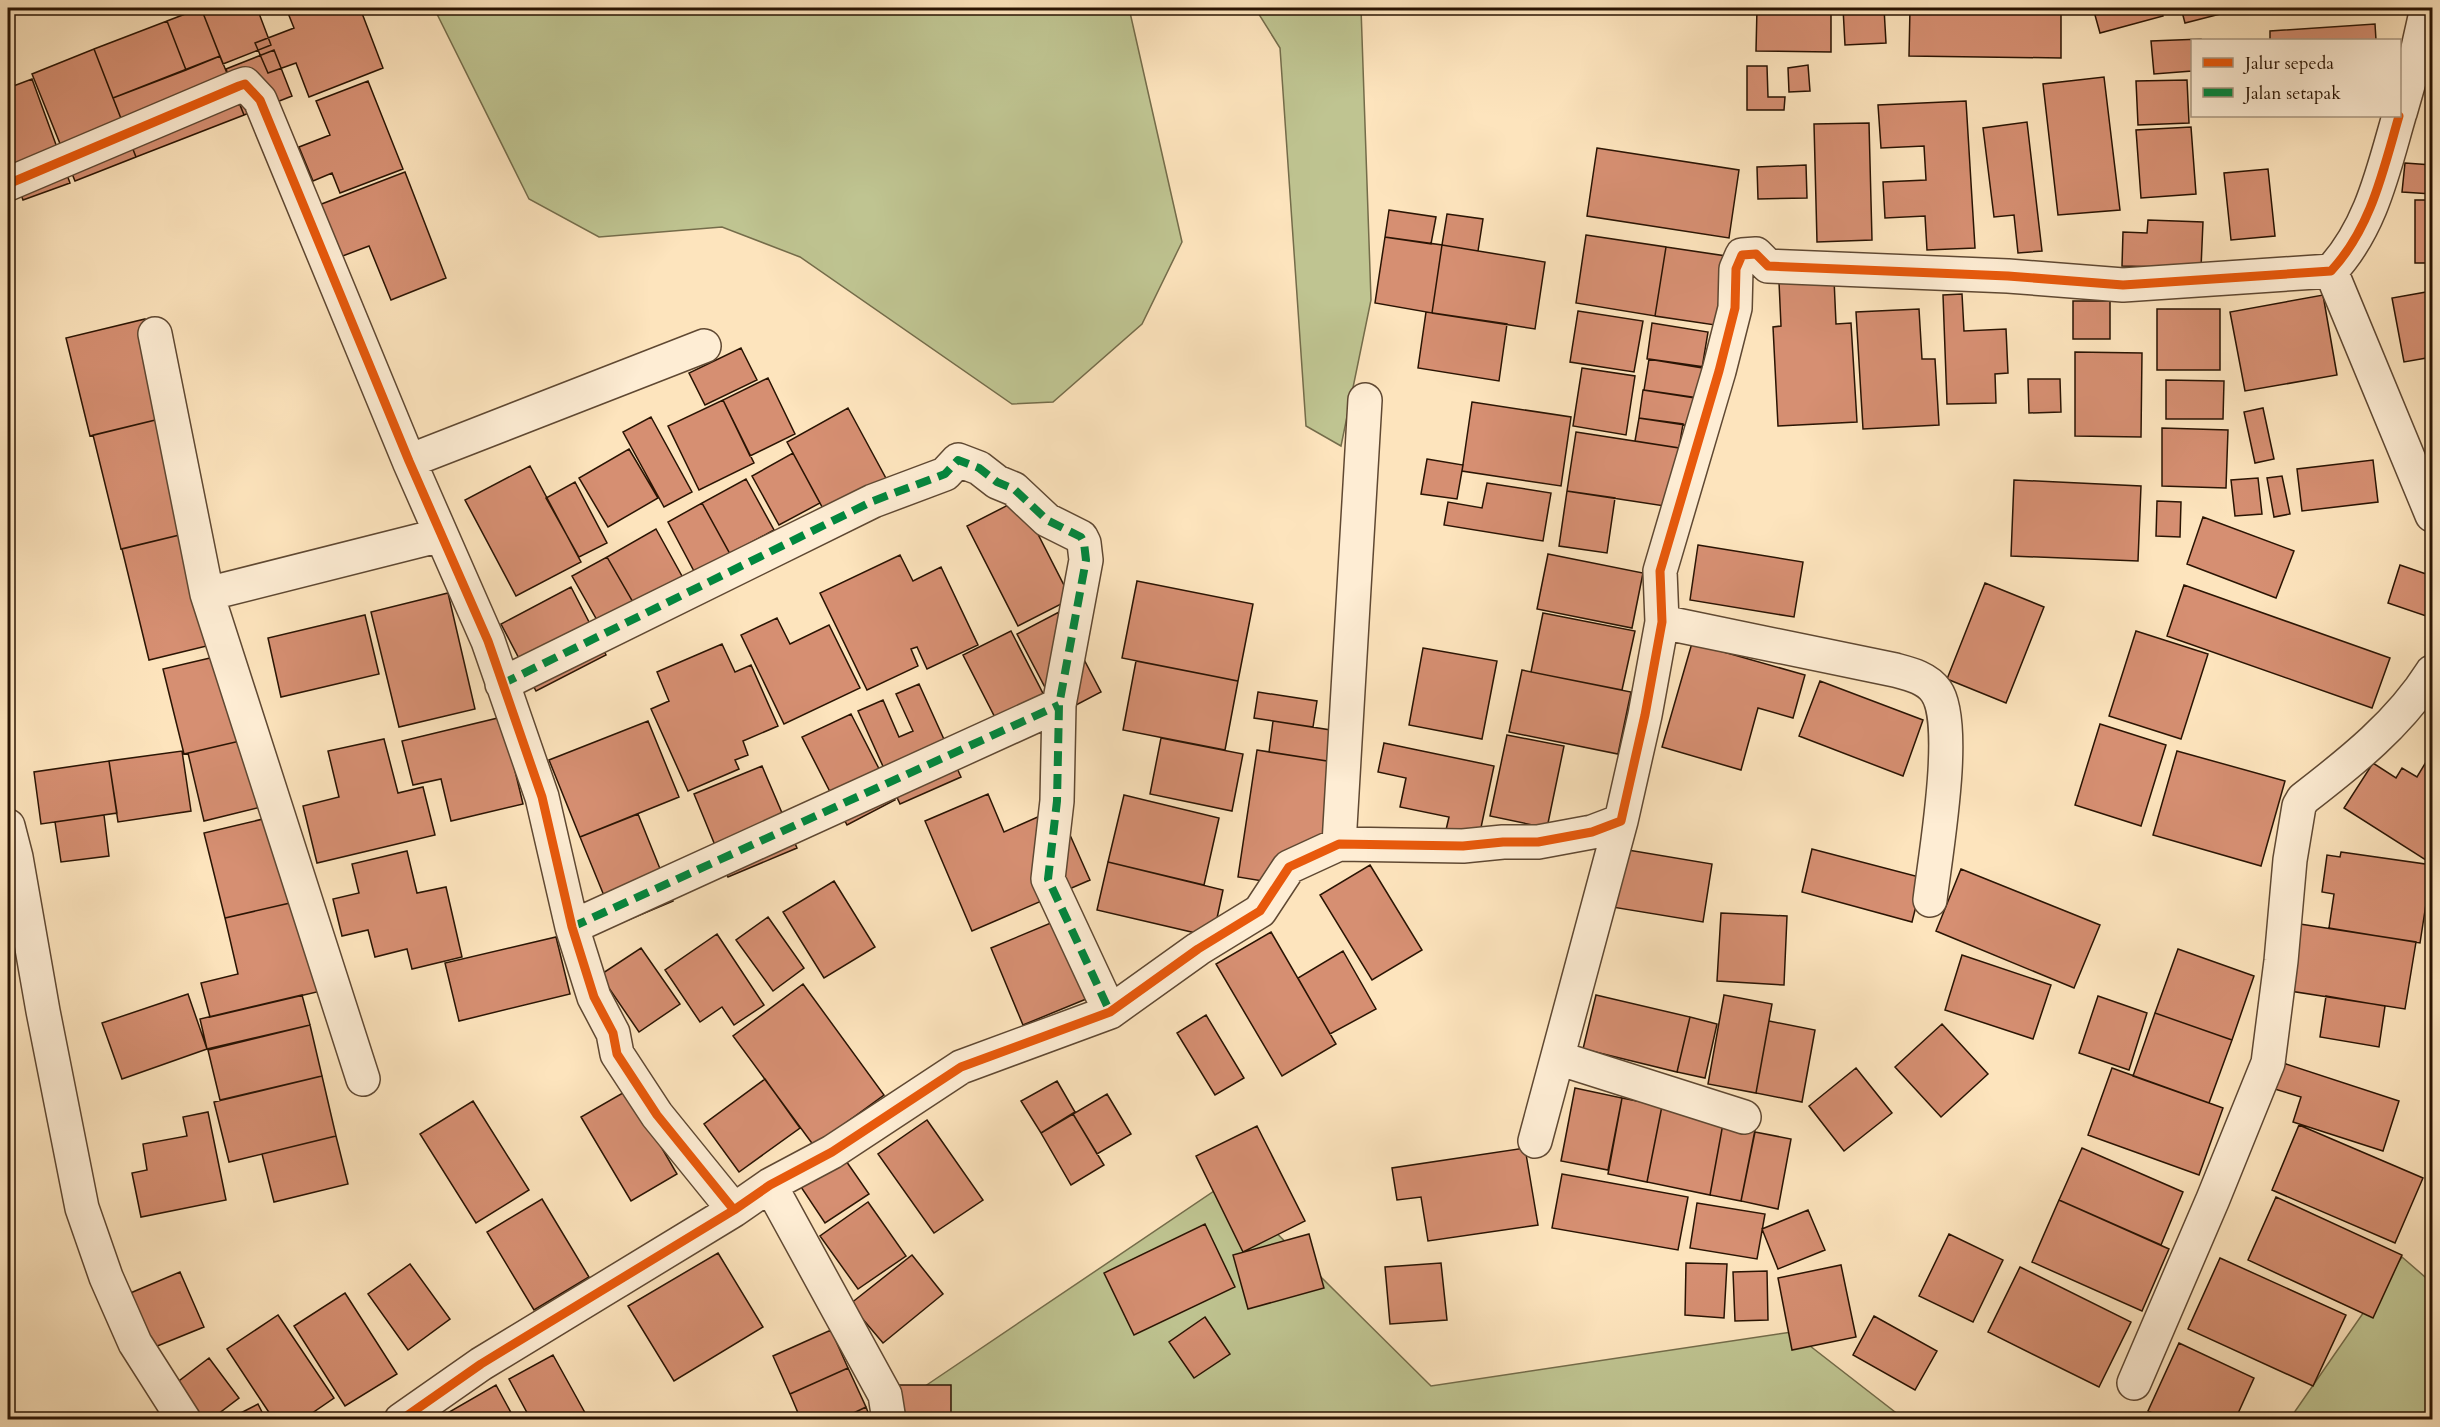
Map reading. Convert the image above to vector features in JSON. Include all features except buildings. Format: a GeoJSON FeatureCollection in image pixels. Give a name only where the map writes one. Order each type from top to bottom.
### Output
{"type":"FeatureCollection","features":[{"type":"Feature","properties":{"kind":"street"},"geometry":{"type":"LineString","coordinates":[[2401,107],[2427,8]]}},
{"type":"Feature","properties":{"kind":"street"},"geometry":{"type":"LineString","coordinates":[[8,184],[245,84],[260,100],[409,461],[488,641],[542,797],[572,927],[594,997],[613,1033],[617,1054],[657,1114],[734,1210]]}},
{"type":"Feature","properties":{"kind":"street"},"geometry":{"type":"LineString","coordinates":[[1535,1141],[1621,821],[1645,715],[1662,622],[1660,571],[1719,371],[1735,308],[1737,269],[1742,255],[1756,254],[1768,266],[2008,276],[2123,285],[2331,271],[2346,254],[2374,200],[2398,117]]}},
{"type":"Feature","properties":{"kind":"street"},"geometry":{"type":"LineString","coordinates":[[2331,271],[2433,516]]}},
{"type":"Feature","properties":{"kind":"street"},"geometry":{"type":"LineString","coordinates":[[155,334],[207,594],[363,1079]]}},
{"type":"Feature","properties":{"kind":"street"},"geometry":{"type":"LineString","coordinates":[[409,461],[704,346]]}},
{"type":"Feature","properties":{"kind":"street"},"geometry":{"type":"LineString","coordinates":[[1339,844],[1365,400]]}},
{"type":"Feature","properties":{"kind":"street"},"geometry":{"type":"LineString","coordinates":[[502,684],[873,501],[945,474],[958,460],[979,468],[997,482],[1014,489],[1047,520],[1076,533],[1084,543],[1086,560],[1059,705],[1057,801],[1048,879],[1110,1012]]}},
{"type":"Feature","properties":{"kind":"street"},"geometry":{"type":"LineString","coordinates":[[207,594],[441,535]]}},
{"type":"Feature","properties":{"kind":"street"},"geometry":{"type":"LineString","coordinates":[[1662,622],[1895,670],[1914,675],[1930,684],[1943,707],[1947,747],[1930,900]]}},
{"type":"Feature","properties":{"kind":"street"},"geometry":{"type":"LineString","coordinates":[[2134,1383],[2268,1063],[2281,961],[2290,860],[2299,806],[2303,799],[2385,731],[2407,709],[2433,672]]}},
{"type":"Feature","properties":{"kind":"street"},"geometry":{"type":"LineString","coordinates":[[572,927],[1059,705]]}},
{"type":"Feature","properties":{"kind":"street"},"geometry":{"type":"LineString","coordinates":[[400,1419],[481,1364],[734,1210],[770,1185],[832,1152],[961,1067],[1110,1012],[1198,949],[1260,911],[1289,867],[1339,844],[1463,846],[1503,842],[1538,842],[1592,832],[1621,821]]}},
{"type":"Feature","properties":{"kind":"street"},"geometry":{"type":"LineString","coordinates":[[8,826],[16,857],[43,1011],[82,1208],[106,1277],[135,1343],[184,1419]]}},
{"type":"Feature","properties":{"kind":"street"},"geometry":{"type":"LineString","coordinates":[[1558,1058],[1744,1117]]}},
{"type":"Feature","properties":{"kind":"street"},"geometry":{"type":"LineString","coordinates":[[770,1185],[885,1395],[888,1419]]}},
{"type":"Feature","properties":{"kind":"green space"},"geometry":{"type":"Polygon","coordinates":[[[434,8],[1129,8],[1182,242],[1142,324],[1053,402],[1012,404],[800,257],[722,227],[599,237],[529,199],[434,8]]]}},
{"type":"Feature","properties":{"kind":"green space"},"geometry":{"type":"Polygon","coordinates":[[[1255,8],[1361,8],[1371,300],[1341,446],[1306,426],[1280,48],[1255,8]]]}},
{"type":"Feature","properties":{"kind":"green space"},"geometry":{"type":"Polygon","coordinates":[[[1226,1183],[1431,1386],[1792,1332],[1904,1419],[902,1420],[900,1403],[1226,1183]]]}},
{"type":"Feature","properties":{"kind":"green space"},"geometry":{"type":"Polygon","coordinates":[[[2402,1257],[2432,1283],[2432,1419],[2289,1420],[2402,1257]]]}},
{"type":"Feature","properties":{"kind":"marked path"},"geometry":{"type":"LineString","coordinates":[[502,684],[873,501],[945,474],[958,460],[979,468],[997,482],[1014,489],[1047,520],[1081,537],[1084,543],[1086,560],[1059,705],[1057,801],[1048,879],[1110,1012]]}},
{"type":"Feature","properties":{"kind":"marked path"},"geometry":{"type":"LineString","coordinates":[[572,927],[1059,705]]}},
{"type":"Feature","properties":{"kind":"cycle path"},"geometry":{"type":"LineString","coordinates":[[8,184],[239,86],[245,84],[260,100],[409,461],[488,641],[542,797],[572,927],[594,997],[613,1033],[617,1054],[657,1115],[734,1210]]}},
{"type":"Feature","properties":{"kind":"cycle path"},"geometry":{"type":"LineString","coordinates":[[401,1420],[481,1364],[734,1210],[770,1185],[832,1152],[961,1067],[1110,1012],[1198,949],[1260,911],[1289,867],[1339,844],[1463,846],[1503,842],[1538,842],[1592,832],[1621,821],[1645,715],[1662,622],[1660,571],[1719,371],[1735,308],[1736,269],[1742,255],[1756,254],[1768,266],[2008,276],[2123,285],[2331,271],[2345,254],[2366,218],[2381,178],[2399,117]]}}]}
